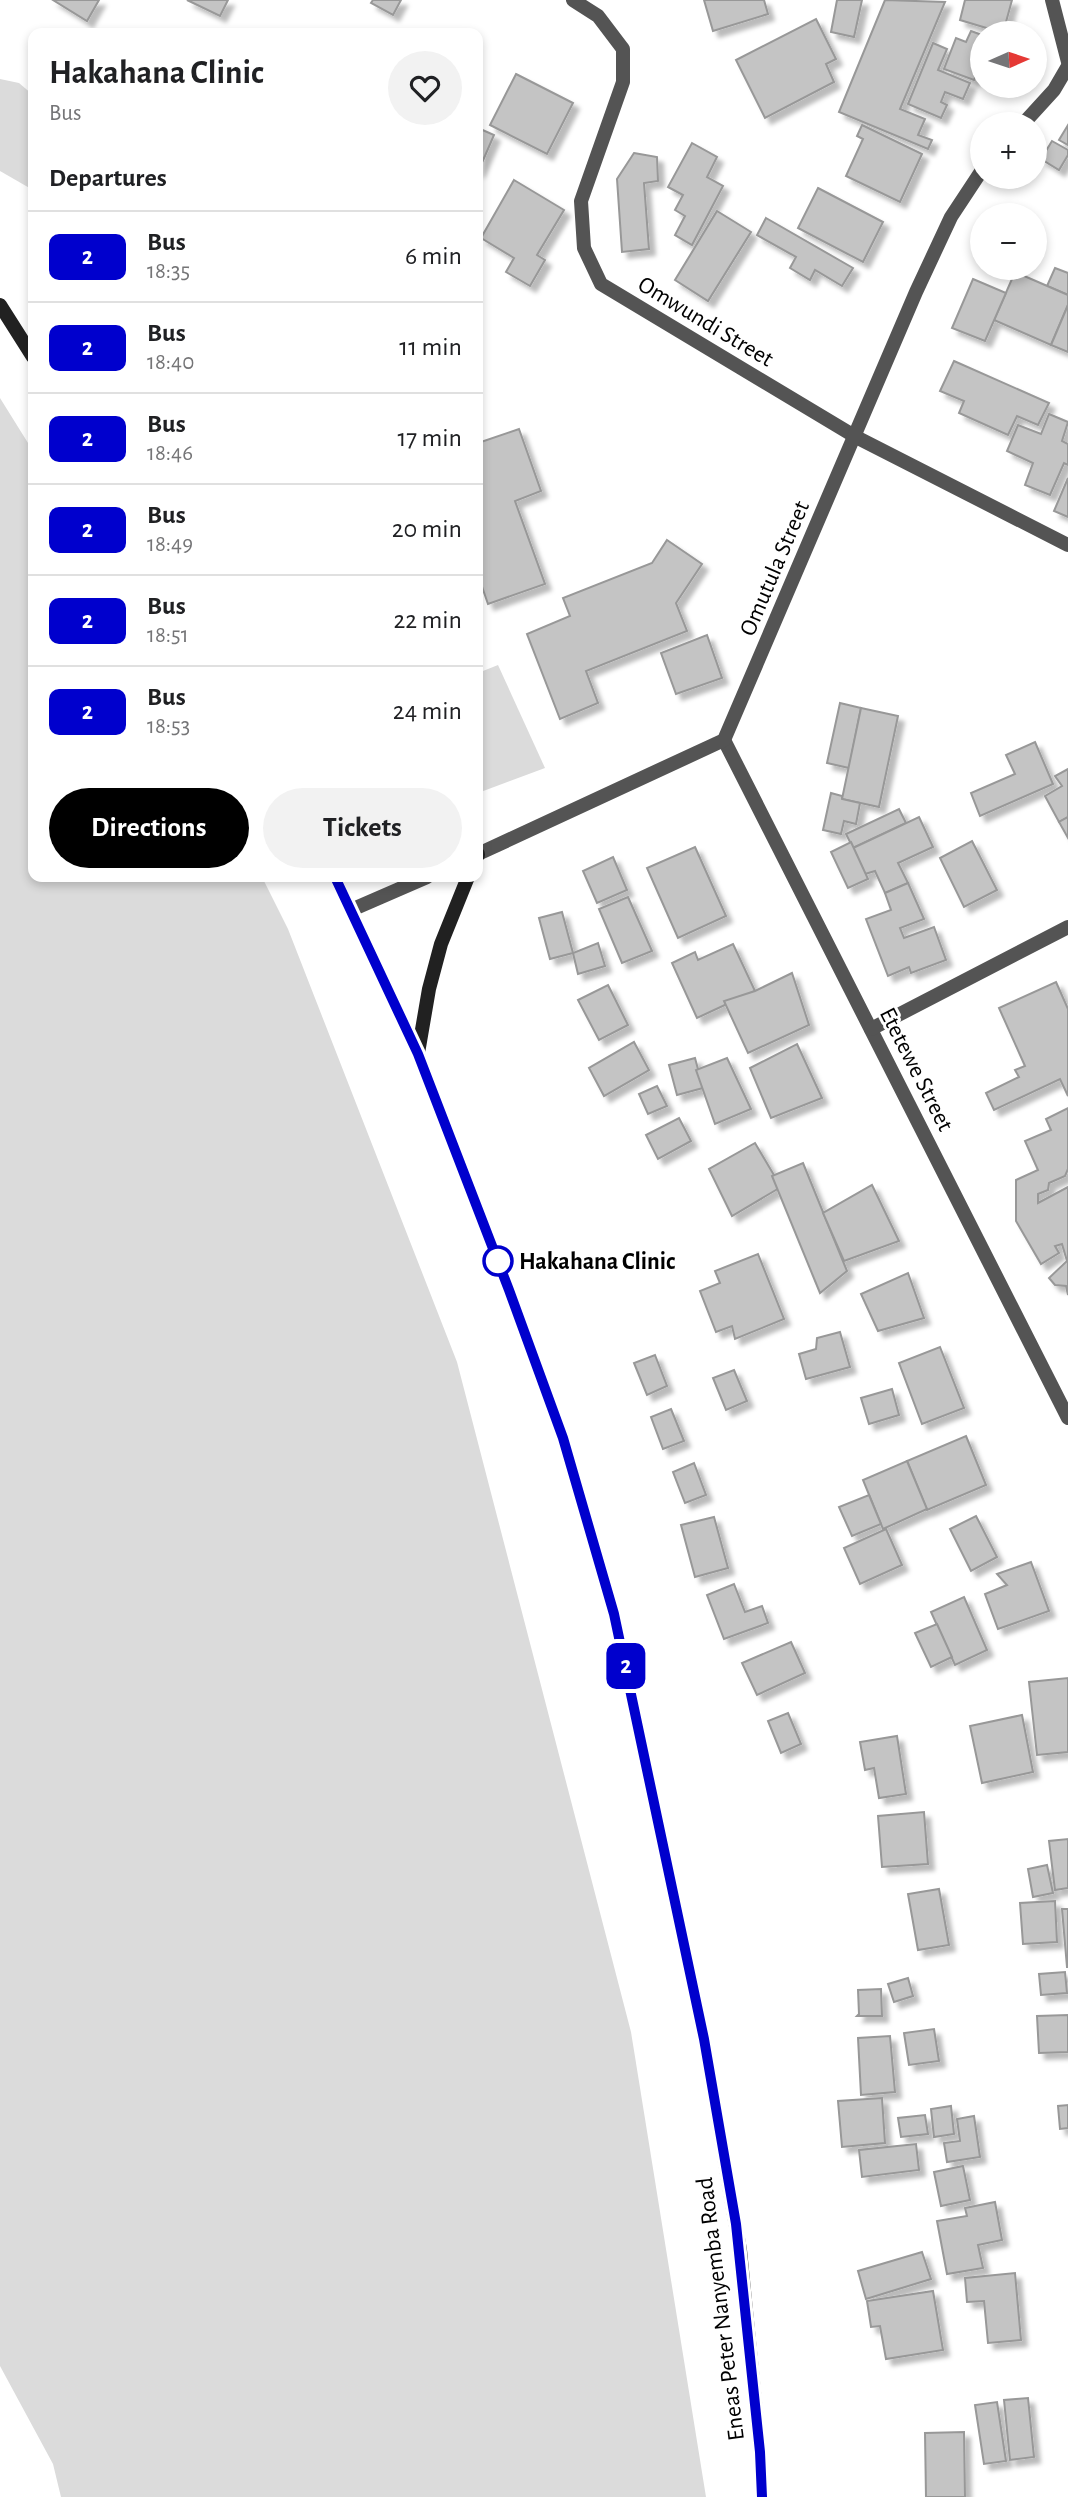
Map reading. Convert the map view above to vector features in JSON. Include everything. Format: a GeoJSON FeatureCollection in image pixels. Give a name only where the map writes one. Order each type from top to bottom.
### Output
{"type":"FeatureCollection","features":[{"type":"Feature","properties":{"kind":"main road"},"geometry":{"type":"LineString","coordinates":[[0,305],[28,349]]}},
{"type":"Feature","properties":{"kind":"main road","name":"Eneas Peter Nanyemba Road"},"geometry":{"type":"LineString","coordinates":[[337,882],[418,1054],[509,1290],[563,1438],[614,1614],[702,2026],[736,2224],[760,2452],[762,2497]]}},
{"type":"Feature","properties":{"kind":"main road"},"geometry":{"type":"LineString","coordinates":[[418,1054],[440,944],[466,882]]}},
{"type":"Feature","properties":{"kind":"street","name":"Omwundi Street"},"geometry":{"type":"LineString","coordinates":[[573,0],[598,16],[623,48],[623,82],[582,201],[584,248],[601,284],[856,437],[1068,545]]}},
{"type":"Feature","properties":{"kind":"street"},"geometry":{"type":"LineString","coordinates":[[1034,112],[1054,90],[1068,64],[1052,0]]}},
{"type":"Feature","properties":{"kind":"street","name":"Omutula Street"},"geometry":{"type":"LineString","coordinates":[[724,740],[916,292],[951,217],[970,188]]}},
{"type":"Feature","properties":{"kind":"street"},"geometry":{"type":"LineString","coordinates":[[483,852],[724,740]]}},
{"type":"Feature","properties":{"kind":"street","name":"Etetewe Street"},"geometry":{"type":"LineString","coordinates":[[724,740],[1068,1418]]}},
{"type":"Feature","properties":{"kind":"street"},"geometry":{"type":"LineString","coordinates":[[351,911],[416,882]]}},
{"type":"Feature","properties":{"kind":"street"},"geometry":{"type":"LineString","coordinates":[[871,1029],[1068,928]]}},
{"type":"Feature","properties":{"kind":"shaded area"},"geometry":{"type":"Polygon","coordinates":[[[0,79],[19,83],[28,91],[28,187],[0,171],[0,79]]]}},
{"type":"Feature","properties":{"kind":"shaded area"},"geometry":{"type":"Polygon","coordinates":[[[0,398],[28,443],[28,882],[264,882],[288,929],[457,1362],[631,2032],[706,2497],[61,2497],[53,2464],[0,2366],[0,398]]]}},
{"type":"Feature","properties":{"kind":"shaded area"},"geometry":{"type":"Polygon","coordinates":[[[498,665],[545,768],[483,791],[483,671],[498,665]]]}},
{"type":"Feature","properties":{"kind":"building"},"geometry":{"type":"Polygon","coordinates":[[[53,0],[99,0],[87,21],[53,0]]]}},
{"type":"Feature","properties":{"kind":"building"},"geometry":{"type":"Polygon","coordinates":[[[187,0],[228,0],[220,16],[187,0]]]}},
{"type":"Feature","properties":{"kind":"building"},"geometry":{"type":"Polygon","coordinates":[[[373,0],[401,0],[393,15],[371,3],[373,0]]]}},
{"type":"Feature","properties":{"kind":"building"},"geometry":{"type":"Polygon","coordinates":[[[704,0],[764,0],[768,14],[713,31],[704,0]]]}},
{"type":"Feature","properties":{"kind":"building"},"geometry":{"type":"Polygon","coordinates":[[[837,0],[862,0],[854,37],[831,32],[837,0]]]}},
{"type":"Feature","properties":{"kind":"building"},"geometry":{"type":"Polygon","coordinates":[[[885,0],[945,2],[900,109],[925,119],[918,135],[932,140],[928,149],[839,112],[885,0]]]}},
{"type":"Feature","properties":{"kind":"building"},"geometry":{"type":"Polygon","coordinates":[[[965,0],[1012,0],[1006,21],[970,23],[960,20],[965,0]]]}},
{"type":"Feature","properties":{"kind":"building"},"geometry":{"type":"Polygon","coordinates":[[[816,19],[836,59],[826,64],[834,82],[765,118],[736,60],[816,19]]]}},
{"type":"Feature","properties":{"kind":"building"},"geometry":{"type":"Polygon","coordinates":[[[970,33],[970,79],[944,69],[956,38],[966,42],[970,33]]]}},
{"type":"Feature","properties":{"kind":"building"},"geometry":{"type":"Polygon","coordinates":[[[933,43],[947,49],[938,70],[970,83],[963,99],[945,92],[941,102],[947,105],[941,118],[908,104],[933,43]]]}},
{"type":"Feature","properties":{"kind":"building"},"geometry":{"type":"Polygon","coordinates":[[[516,74],[573,103],[547,154],[490,125],[516,74]]]}},
{"type":"Feature","properties":{"kind":"building"},"geometry":{"type":"Polygon","coordinates":[[[862,125],[922,154],[900,202],[846,176],[863,139],[857,136],[862,125]]]}},
{"type":"Feature","properties":{"kind":"building"},"geometry":{"type":"Polygon","coordinates":[[[1068,125],[1068,145],[1059,140],[1068,125]]]}},
{"type":"Feature","properties":{"kind":"building"},"geometry":{"type":"Polygon","coordinates":[[[483,130],[494,135],[483,160],[483,130]]]}},
{"type":"Feature","properties":{"kind":"building"},"geometry":{"type":"Polygon","coordinates":[[[1052,141],[1068,150],[1059,170],[1047,163],[1047,149],[1052,141]]]}},
{"type":"Feature","properties":{"kind":"building"},"geometry":{"type":"Polygon","coordinates":[[[692,143],[717,157],[707,177],[723,186],[692,245],[675,235],[685,216],[675,210],[683,195],[668,187],[692,143]]]}},
{"type":"Feature","properties":{"kind":"building"},"geometry":{"type":"Polygon","coordinates":[[[634,153],[657,157],[658,181],[644,183],[649,249],[622,252],[617,179],[634,153]]]}},
{"type":"Feature","properties":{"kind":"building"},"geometry":{"type":"Polygon","coordinates":[[[514,180],[564,210],[537,255],[545,260],[530,286],[506,272],[514,258],[483,239],[483,234],[514,180]]]}},
{"type":"Feature","properties":{"kind":"building"},"geometry":{"type":"Polygon","coordinates":[[[818,188],[883,222],[863,262],[798,228],[818,188]]]}},
{"type":"Feature","properties":{"kind":"building"},"geometry":{"type":"Polygon","coordinates":[[[717,211],[751,232],[708,301],[675,280],[717,211]]]}},
{"type":"Feature","properties":{"kind":"building"},"geometry":{"type":"Polygon","coordinates":[[[766,218],[853,268],[842,286],[815,270],[810,280],[790,268],[796,257],[757,235],[766,218]]]}},
{"type":"Feature","properties":{"kind":"building"},"geometry":{"type":"Polygon","coordinates":[[[1055,268],[1068,273],[1068,295],[1047,286],[1055,268]]]}},
{"type":"Feature","properties":{"kind":"building"},"geometry":{"type":"Polygon","coordinates":[[[973,280],[1006,293],[985,341],[952,328],[973,280]]]}},
{"type":"Feature","properties":{"kind":"building"},"geometry":{"type":"Polygon","coordinates":[[[1012,280],[1033,280],[1068,295],[1068,305],[1051,345],[994,320],[1012,280]]]}},
{"type":"Feature","properties":{"kind":"building"},"geometry":{"type":"Polygon","coordinates":[[[1068,305],[1068,352],[1051,345],[1068,305]]]}},
{"type":"Feature","properties":{"kind":"building"},"geometry":{"type":"Polygon","coordinates":[[[954,361],[1049,403],[1038,425],[1017,416],[1008,435],[959,413],[964,401],[940,391],[954,361]]]}},
{"type":"Feature","properties":{"kind":"building"},"geometry":{"type":"Polygon","coordinates":[[[1049,414],[1068,422],[1062,441],[1068,444],[1068,465],[1064,463],[1050,495],[1025,485],[1033,463],[1007,451],[1018,425],[1041,434],[1049,414]]]}},
{"type":"Feature","properties":{"kind":"building"},"geometry":{"type":"Polygon","coordinates":[[[519,429],[541,491],[515,501],[545,584],[488,604],[483,590],[483,441],[519,429]]]}},
{"type":"Feature","properties":{"kind":"building"},"geometry":{"type":"Polygon","coordinates":[[[1068,478],[1068,517],[1054,511],[1068,478]]]}},
{"type":"Feature","properties":{"kind":"building"},"geometry":{"type":"Polygon","coordinates":[[[667,540],[702,564],[676,603],[687,631],[586,671],[598,703],[560,719],[527,634],[570,616],[563,598],[652,563],[667,540]]]}},
{"type":"Feature","properties":{"kind":"building"},"geometry":{"type":"Polygon","coordinates":[[[707,635],[722,678],[676,694],[661,653],[707,635]]]}},
{"type":"Feature","properties":{"kind":"building"},"geometry":{"type":"Polygon","coordinates":[[[840,703],[861,708],[849,768],[827,763],[840,703]]]}},
{"type":"Feature","properties":{"kind":"building"},"geometry":{"type":"Polygon","coordinates":[[[861,708],[898,716],[879,807],[842,799],[861,708]]]}},
{"type":"Feature","properties":{"kind":"building"},"geometry":{"type":"Polygon","coordinates":[[[1035,742],[1053,784],[980,816],[971,793],[1015,774],[1006,755],[1035,742]]]}},
{"type":"Feature","properties":{"kind":"building"},"geometry":{"type":"Polygon","coordinates":[[[1068,769],[1068,817],[1059,822],[1045,796],[1062,786],[1055,776],[1068,769]]]}},
{"type":"Feature","properties":{"kind":"building"},"geometry":{"type":"Polygon","coordinates":[[[831,793],[860,803],[856,824],[844,821],[841,834],[823,830],[831,793]]]}},
{"type":"Feature","properties":{"kind":"building"},"geometry":{"type":"Polygon","coordinates":[[[899,809],[906,823],[853,848],[846,834],[899,809]]]}},
{"type":"Feature","properties":{"kind":"building"},"geometry":{"type":"Polygon","coordinates":[[[919,817],[933,847],[898,863],[908,883],[885,893],[875,871],[865,874],[853,848],[919,817]]]}},
{"type":"Feature","properties":{"kind":"building"},"geometry":{"type":"Polygon","coordinates":[[[1068,817],[1068,838],[1059,822],[1068,817]]]}},
{"type":"Feature","properties":{"kind":"building"},"geometry":{"type":"Polygon","coordinates":[[[972,841],[997,890],[964,907],[940,858],[972,841]]]}},
{"type":"Feature","properties":{"kind":"building"},"geometry":{"type":"Polygon","coordinates":[[[851,842],[868,879],[848,888],[831,852],[851,842]]]}},
{"type":"Feature","properties":{"kind":"building"},"geometry":{"type":"Polygon","coordinates":[[[695,847],[726,916],[678,938],[647,868],[695,847]]]}},
{"type":"Feature","properties":{"kind":"building"},"geometry":{"type":"Polygon","coordinates":[[[613,857],[627,890],[597,903],[583,871],[613,857]]]}},
{"type":"Feature","properties":{"kind":"building"},"geometry":{"type":"Polygon","coordinates":[[[908,883],[924,919],[900,928],[904,938],[934,927],[946,960],[911,973],[909,967],[888,976],[866,919],[891,910],[885,893],[908,883]]]}},
{"type":"Feature","properties":{"kind":"building"},"geometry":{"type":"Polygon","coordinates":[[[628,897],[652,951],[622,963],[599,909],[628,897]]]}},
{"type":"Feature","properties":{"kind":"building"},"geometry":{"type":"Polygon","coordinates":[[[562,912],[573,953],[550,959],[539,918],[562,912]]]}},
{"type":"Feature","properties":{"kind":"building"},"geometry":{"type":"Polygon","coordinates":[[[598,943],[605,966],[578,974],[573,953],[598,943]]]}},
{"type":"Feature","properties":{"kind":"building"},"geometry":{"type":"Polygon","coordinates":[[[733,944],[755,991],[697,1018],[672,963],[695,952],[698,960],[733,944]]]}},
{"type":"Feature","properties":{"kind":"building"},"geometry":{"type":"Polygon","coordinates":[[[792,973],[809,1025],[748,1053],[724,1001],[755,991],[792,973]]]}},
{"type":"Feature","properties":{"kind":"building"},"geometry":{"type":"Polygon","coordinates":[[[1056,982],[1068,1009],[1068,1096],[1060,1079],[994,1110],[986,1093],[1019,1077],[1015,1070],[1025,1066],[999,1008],[1056,982]]]}},
{"type":"Feature","properties":{"kind":"building"},"geometry":{"type":"Polygon","coordinates":[[[608,985],[628,1025],[599,1040],[578,1000],[608,985]]]}},
{"type":"Feature","properties":{"kind":"building"},"geometry":{"type":"Polygon","coordinates":[[[634,1042],[649,1070],[604,1096],[589,1068],[634,1042]]]}},
{"type":"Feature","properties":{"kind":"building"},"geometry":{"type":"Polygon","coordinates":[[[797,1044],[822,1098],[771,1118],[750,1068],[797,1044]]]}},
{"type":"Feature","properties":{"kind":"building"},"geometry":{"type":"Polygon","coordinates":[[[695,1058],[703,1088],[677,1095],[669,1065],[695,1058]]]}},
{"type":"Feature","properties":{"kind":"building"},"geometry":{"type":"Polygon","coordinates":[[[727,1058],[751,1109],[715,1124],[696,1070],[727,1058]]]}},
{"type":"Feature","properties":{"kind":"building"},"geometry":{"type":"Polygon","coordinates":[[[657,1086],[667,1106],[648,1114],[639,1094],[657,1086]]]}},
{"type":"Feature","properties":{"kind":"building"},"geometry":{"type":"Polygon","coordinates":[[[1068,1108],[1068,1169],[1065,1176],[1049,1183],[1048,1190],[1038,1194],[1038,1203],[1068,1187],[1068,1295],[1066,1286],[1055,1285],[1049,1278],[1067,1261],[1062,1244],[1055,1246],[1059,1253],[1041,1264],[1016,1221],[1016,1180],[1038,1170],[1025,1141],[1051,1130],[1046,1119],[1068,1108]]]}},
{"type":"Feature","properties":{"kind":"building"},"geometry":{"type":"Polygon","coordinates":[[[679,1118],[691,1141],[658,1159],[646,1135],[679,1118]]]}},
{"type":"Feature","properties":{"kind":"building"},"geometry":{"type":"Polygon","coordinates":[[[755,1143],[781,1187],[732,1216],[709,1169],[755,1143]]]}},
{"type":"Feature","properties":{"kind":"building"},"geometry":{"type":"Polygon","coordinates":[[[803,1163],[847,1271],[820,1293],[772,1176],[803,1163]]]}},
{"type":"Feature","properties":{"kind":"building"},"geometry":{"type":"Polygon","coordinates":[[[872,1185],[899,1241],[844,1261],[823,1213],[872,1185]]]}},
{"type":"Feature","properties":{"kind":"building"},"geometry":{"type":"Polygon","coordinates":[[[758,1254],[784,1319],[735,1339],[732,1326],[716,1332],[700,1291],[720,1283],[715,1271],[758,1254]]]}},
{"type":"Feature","properties":{"kind":"building"},"geometry":{"type":"Polygon","coordinates":[[[908,1273],[924,1318],[878,1331],[861,1294],[908,1273]]]}},
{"type":"Feature","properties":{"kind":"building"},"geometry":{"type":"Polygon","coordinates":[[[840,1332],[850,1367],[806,1379],[799,1354],[816,1349],[817,1338],[840,1332]]]}},
{"type":"Feature","properties":{"kind":"building"},"geometry":{"type":"Polygon","coordinates":[[[940,1347],[964,1408],[922,1424],[899,1363],[940,1347]]]}},
{"type":"Feature","properties":{"kind":"building"},"geometry":{"type":"Polygon","coordinates":[[[655,1355],[667,1386],[647,1395],[634,1363],[655,1355]]]}},
{"type":"Feature","properties":{"kind":"building"},"geometry":{"type":"Polygon","coordinates":[[[734,1370],[747,1401],[726,1410],[713,1378],[734,1370]]]}},
{"type":"Feature","properties":{"kind":"building"},"geometry":{"type":"Polygon","coordinates":[[[892,1389],[899,1415],[869,1424],[861,1398],[892,1389]]]}},
{"type":"Feature","properties":{"kind":"building"},"geometry":{"type":"Polygon","coordinates":[[[671,1409],[684,1441],[663,1449],[651,1417],[671,1409]]]}},
{"type":"Feature","properties":{"kind":"building"},"geometry":{"type":"Polygon","coordinates":[[[966,1436],[986,1485],[927,1510],[907,1461],[966,1436]]]}},
{"type":"Feature","properties":{"kind":"building"},"geometry":{"type":"Polygon","coordinates":[[[907,1461],[927,1509],[883,1529],[863,1480],[907,1461]]]}},
{"type":"Feature","properties":{"kind":"building"},"geometry":{"type":"Polygon","coordinates":[[[694,1463],[706,1495],[685,1503],[673,1472],[694,1463]]]}},
{"type":"Feature","properties":{"kind":"building"},"geometry":{"type":"Polygon","coordinates":[[[869,1495],[881,1524],[852,1536],[839,1507],[869,1495]]]}},
{"type":"Feature","properties":{"kind":"building"},"geometry":{"type":"Polygon","coordinates":[[[976,1516],[997,1557],[971,1571],[950,1529],[976,1516]]]}},
{"type":"Feature","properties":{"kind":"building"},"geometry":{"type":"Polygon","coordinates":[[[714,1517],[728,1568],[695,1577],[681,1525],[714,1517]]]}},
{"type":"Feature","properties":{"kind":"building"},"geometry":{"type":"Polygon","coordinates":[[[886,1529],[902,1565],[860,1584],[844,1548],[886,1529]]]}},
{"type":"Feature","properties":{"kind":"building"},"geometry":{"type":"Polygon","coordinates":[[[1031,1562],[1049,1611],[998,1629],[985,1594],[1007,1585],[997,1574],[1031,1562]]]}},
{"type":"Feature","properties":{"kind":"building"},"geometry":{"type":"Polygon","coordinates":[[[734,1584],[745,1612],[762,1606],[768,1623],[724,1639],[707,1595],[734,1584]]]}},
{"type":"Feature","properties":{"kind":"building"},"geometry":{"type":"Polygon","coordinates":[[[964,1597],[987,1650],[955,1665],[931,1612],[964,1597]]]}},
{"type":"Feature","properties":{"kind":"building"},"geometry":{"type":"Polygon","coordinates":[[[937,1624],[952,1657],[931,1667],[915,1633],[937,1624]]]}},
{"type":"Feature","properties":{"kind":"building"},"geometry":{"type":"Polygon","coordinates":[[[791,1642],[805,1673],[757,1695],[742,1663],[791,1642]]]}},
{"type":"Feature","properties":{"kind":"building"},"geometry":{"type":"Polygon","coordinates":[[[1068,1678],[1068,1752],[1037,1755],[1029,1682],[1068,1678]]]}},
{"type":"Feature","properties":{"kind":"building"},"geometry":{"type":"Polygon","coordinates":[[[788,1713],[801,1744],[781,1753],[768,1721],[788,1713]]]}},
{"type":"Feature","properties":{"kind":"building"},"geometry":{"type":"Polygon","coordinates":[[[1022,1715],[1033,1772],[982,1783],[970,1726],[1022,1715]]]}},
{"type":"Feature","properties":{"kind":"building"},"geometry":{"type":"Polygon","coordinates":[[[897,1736],[906,1794],[879,1798],[874,1768],[865,1770],[860,1742],[897,1736]]]}},
{"type":"Feature","properties":{"kind":"building"},"geometry":{"type":"Polygon","coordinates":[[[924,1812],[928,1864],[882,1867],[878,1816],[924,1812]]]}},
{"type":"Feature","properties":{"kind":"building"},"geometry":{"type":"Polygon","coordinates":[[[1068,1839],[1068,1888],[1055,1890],[1049,1841],[1068,1839]]]}},
{"type":"Feature","properties":{"kind":"building"},"geometry":{"type":"Polygon","coordinates":[[[1047,1865],[1053,1893],[1033,1897],[1028,1869],[1047,1865]]]}},
{"type":"Feature","properties":{"kind":"building"},"geometry":{"type":"Polygon","coordinates":[[[939,1889],[949,1945],[918,1950],[908,1894],[939,1889]]]}},
{"type":"Feature","properties":{"kind":"building"},"geometry":{"type":"Polygon","coordinates":[[[1055,1901],[1057,1942],[1023,1944],[1020,1903],[1055,1901]]]}},
{"type":"Feature","properties":{"kind":"building"},"geometry":{"type":"Polygon","coordinates":[[[1062,1909],[1068,1909],[1068,1967],[1067,1967],[1062,1909]]]}},
{"type":"Feature","properties":{"kind":"building"},"geometry":{"type":"Polygon","coordinates":[[[1065,1972],[1067,1993],[1041,1995],[1039,1974],[1065,1972]]]}},
{"type":"Feature","properties":{"kind":"building"},"geometry":{"type":"Polygon","coordinates":[[[908,1978],[913,1996],[894,2002],[888,1984],[908,1978]]]}},
{"type":"Feature","properties":{"kind":"building"},"geometry":{"type":"Polygon","coordinates":[[[881,1989],[882,2016],[857,2016],[858,1990],[881,1989]]]}},
{"type":"Feature","properties":{"kind":"building"},"geometry":{"type":"Polygon","coordinates":[[[1068,2015],[1068,2052],[1039,2053],[1037,2016],[1068,2015]]]}},
{"type":"Feature","properties":{"kind":"building"},"geometry":{"type":"Polygon","coordinates":[[[934,2029],[939,2061],[909,2065],[904,2033],[934,2029]]]}},
{"type":"Feature","properties":{"kind":"building"},"geometry":{"type":"Polygon","coordinates":[[[890,2036],[895,2092],[861,2095],[858,2038],[890,2036]]]}},
{"type":"Feature","properties":{"kind":"building"},"geometry":{"type":"Polygon","coordinates":[[[882,2098],[885,2143],[842,2147],[838,2101],[882,2098]]]}},
{"type":"Feature","properties":{"kind":"building"},"geometry":{"type":"Polygon","coordinates":[[[1068,2105],[1068,2128],[1060,2129],[1058,2106],[1068,2105]]]}},
{"type":"Feature","properties":{"kind":"building"},"geometry":{"type":"Polygon","coordinates":[[[951,2106],[954,2134],[934,2137],[931,2109],[951,2106]]]}},
{"type":"Feature","properties":{"kind":"building"},"geometry":{"type":"Polygon","coordinates":[[[925,2115],[928,2134],[901,2137],[898,2118],[925,2115]]]}},
{"type":"Feature","properties":{"kind":"building"},"geometry":{"type":"Polygon","coordinates":[[[974,2116],[980,2157],[947,2162],[944,2143],[960,2141],[957,2119],[974,2116]]]}},
{"type":"Feature","properties":{"kind":"building"},"geometry":{"type":"Polygon","coordinates":[[[916,2144],[919,2170],[862,2177],[859,2150],[916,2144]]]}},
{"type":"Feature","properties":{"kind":"building"},"geometry":{"type":"Polygon","coordinates":[[[963,2166],[970,2200],[941,2206],[934,2172],[963,2166]]]}},
{"type":"Feature","properties":{"kind":"building"},"geometry":{"type":"Polygon","coordinates":[[[995,2202],[1002,2240],[978,2245],[983,2268],[947,2274],[937,2221],[967,2216],[965,2208],[995,2202]]]}},
{"type":"Feature","properties":{"kind":"building"},"geometry":{"type":"Polygon","coordinates":[[[922,2252],[931,2279],[866,2299],[858,2271],[922,2252]]]}},
{"type":"Feature","properties":{"kind":"building"},"geometry":{"type":"Polygon","coordinates":[[[1015,2273],[1021,2340],[988,2343],[984,2301],[967,2302],[965,2278],[1015,2273]]]}},
{"type":"Feature","properties":{"kind":"building"},"geometry":{"type":"Polygon","coordinates":[[[933,2291],[943,2350],[886,2359],[880,2326],[871,2327],[867,2301],[933,2291]]]}},
{"type":"Feature","properties":{"kind":"building"},"geometry":{"type":"Polygon","coordinates":[[[1028,2398],[1034,2457],[1010,2460],[1004,2400],[1028,2398]]]}},
{"type":"Feature","properties":{"kind":"building"},"geometry":{"type":"Polygon","coordinates":[[[997,2402],[1006,2461],[984,2464],[975,2405],[997,2402]]]}},
{"type":"Feature","properties":{"kind":"building"},"geometry":{"type":"Polygon","coordinates":[[[964,2432],[965,2497],[926,2497],[925,2433],[964,2432]]]}},
{"type":"Feature","properties":{"kind":"bus line","name":"2"},"geometry":{"type":"LineString","coordinates":[[337,882],[418,1054],[509,1290],[563,1438],[614,1614],[704,2039],[736,2224],[760,2452],[762,2497]]}},
{"type":"Feature","properties":{"kind":"place","name":"Hakahana Clinic"},"geometry":{"type":"Point","coordinates":[498,1261]}}]}
